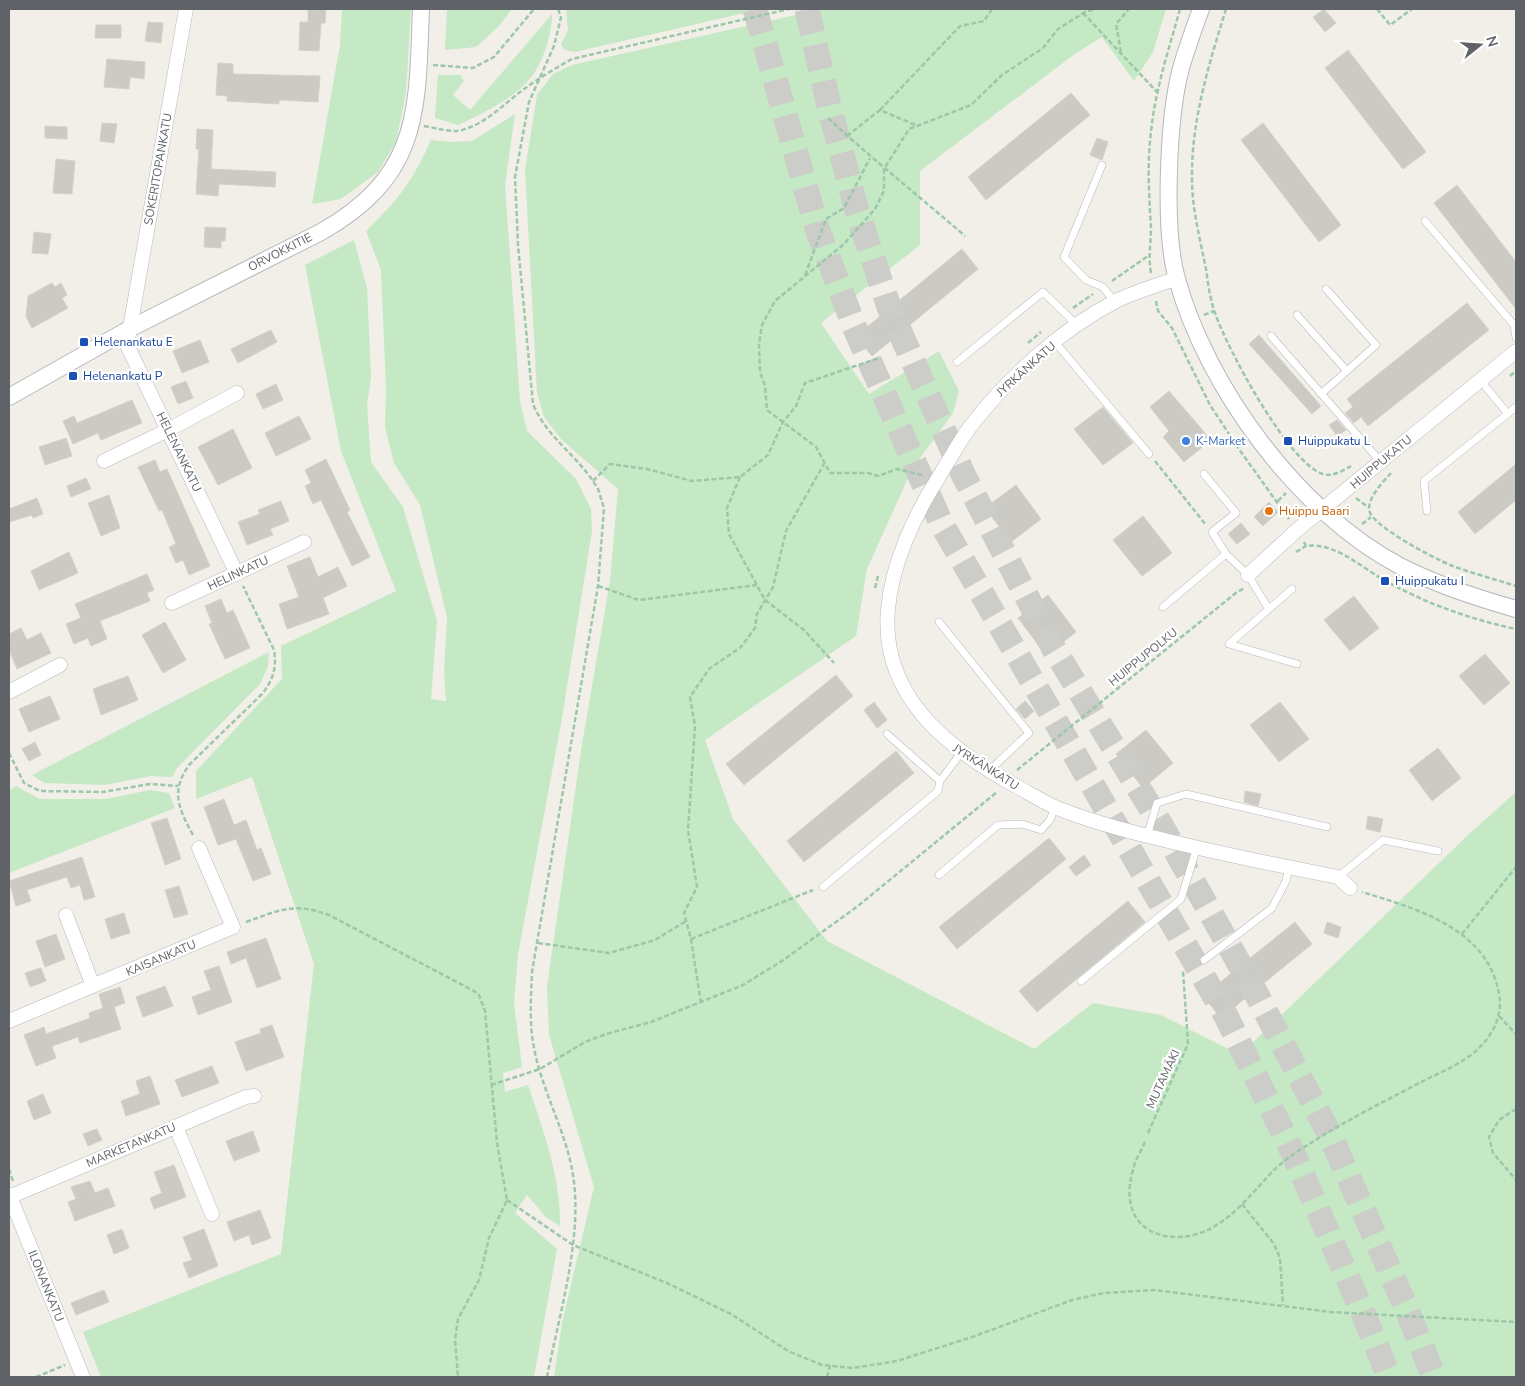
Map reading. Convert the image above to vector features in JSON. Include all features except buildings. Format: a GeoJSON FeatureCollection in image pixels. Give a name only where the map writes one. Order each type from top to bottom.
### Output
{"type":"FeatureCollection","features":[{"type":"Feature","properties":{"kind":"street","name":"SOKERITOPANKATU"},"geometry":{"type":"LineString","coordinates":[[131,328],[186,9]]}},
{"type":"Feature","properties":{"kind":"street","name":"ORVOKKITIE"},"geometry":{"type":"LineString","coordinates":[[9,397],[131,328],[321,232],[346,217],[364,203],[381,185],[392,168],[410,129],[417,101],[422,9]]}},
{"type":"Feature","properties":{"kind":"street"},"geometry":{"type":"LineString","coordinates":[[1201,9],[1181,69],[1172,130],[1171,233],[1176,278],[1207,355],[1240,411],[1267,451],[1295,484],[1323,510],[1351,533],[1400,566],[1472,597],[1516,609]]}},
{"type":"Feature","properties":{"kind":"street","name":"JYRKÄNKATU"},"geometry":{"type":"LineString","coordinates":[[1176,278],[1114,301],[1077,325],[1055,342],[996,396],[968,429],[926,497],[896,570],[887,631],[895,666],[909,697],[926,722],[961,753],[1008,782],[1055,807],[1098,823],[1147,836],[1338,877]]}},
{"type":"Feature","properties":{"kind":"street","name":"HELENANKATU"},"geometry":{"type":"LineString","coordinates":[[131,328],[127,345],[237,574]]}},
{"type":"Feature","properties":{"kind":"street","name":"HUIPPUKATU"},"geometry":{"type":"LineString","coordinates":[[1250,580],[1297,530],[1380,461],[1486,386],[1516,351]]}},
{"type":"Feature","properties":{"kind":"street"},"geometry":{"type":"LineString","coordinates":[[104,461],[168,430],[237,392]]}},
{"type":"Feature","properties":{"kind":"street","name":"HELINKATU"},"geometry":{"type":"LineString","coordinates":[[172,603],[304,542]]}},
{"type":"Feature","properties":{"kind":"street"},"geometry":{"type":"LineString","coordinates":[[9,692],[60,665]]}},
{"type":"Feature","properties":{"kind":"street"},"geometry":{"type":"LineString","coordinates":[[199,848],[233,927]]}},
{"type":"Feature","properties":{"kind":"street"},"geometry":{"type":"LineString","coordinates":[[1338,877],[1350,888]]}},
{"type":"Feature","properties":{"kind":"street"},"geometry":{"type":"LineString","coordinates":[[66,915],[93,986]]}},
{"type":"Feature","properties":{"kind":"street","name":"KAISANKATU"},"geometry":{"type":"LineString","coordinates":[[9,1021],[233,927]]}},
{"type":"Feature","properties":{"kind":"street","name":"MARKETANKATU"},"geometry":{"type":"LineString","coordinates":[[9,1196],[254,1096]]}},
{"type":"Feature","properties":{"kind":"street"},"geometry":{"type":"LineString","coordinates":[[176,1127],[212,1214]]}},
{"type":"Feature","properties":{"kind":"street","name":"ILONANKATU"},"geometry":{"type":"LineString","coordinates":[[9,1196],[82,1377]]}},
{"type":"Feature","properties":{"kind":"lane"},"geometry":{"type":"LineString","coordinates":[[1102,165],[1064,257],[1086,280],[1103,287],[1114,301]]}},
{"type":"Feature","properties":{"kind":"lane"},"geometry":{"type":"LineString","coordinates":[[1425,221],[1514,325],[1516,338]]}},
{"type":"Feature","properties":{"kind":"lane"},"geometry":{"type":"LineString","coordinates":[[1321,394],[1376,345],[1326,290]]}},
{"type":"Feature","properties":{"kind":"lane"},"geometry":{"type":"LineString","coordinates":[[957,362],[1043,292],[1067,312],[1077,325]]}},
{"type":"Feature","properties":{"kind":"lane"},"geometry":{"type":"LineString","coordinates":[[1297,314],[1347,370]]}},
{"type":"Feature","properties":{"kind":"lane"},"geometry":{"type":"LineString","coordinates":[[1271,336],[1380,461]]}},
{"type":"Feature","properties":{"kind":"lane"},"geometry":{"type":"LineString","coordinates":[[1055,342],[1149,454]]}},
{"type":"Feature","properties":{"kind":"lane"},"geometry":{"type":"LineString","coordinates":[[1486,386],[1508,414]]}},
{"type":"Feature","properties":{"kind":"lane"},"geometry":{"type":"LineString","coordinates":[[1427,511],[1424,481],[1516,407]]}},
{"type":"Feature","properties":{"kind":"lane"},"geometry":{"type":"LineString","coordinates":[[1204,474],[1236,513],[1212,532],[1226,554],[1250,580],[1268,608]]}},
{"type":"Feature","properties":{"kind":"lane"},"geometry":{"type":"LineString","coordinates":[[1163,607],[1226,554]]}},
{"type":"Feature","properties":{"kind":"lane"},"geometry":{"type":"LineString","coordinates":[[1292,589],[1229,644],[1297,664]]}},
{"type":"Feature","properties":{"kind":"lane"},"geometry":{"type":"LineString","coordinates":[[940,622],[1029,733],[989,771]]}},
{"type":"Feature","properties":{"kind":"lane"},"geometry":{"type":"LineString","coordinates":[[887,734],[940,781]]}},
{"type":"Feature","properties":{"kind":"lane"},"geometry":{"type":"LineString","coordinates":[[823,887],[938,791],[940,781],[961,753]]}},
{"type":"Feature","properties":{"kind":"lane"},"geometry":{"type":"LineString","coordinates":[[1147,836],[1156,803],[1186,794],[1327,827]]}},
{"type":"Feature","properties":{"kind":"lane"},"geometry":{"type":"LineString","coordinates":[[938,875],[998,825],[1022,824],[1041,830],[1050,820],[1055,807]]}},
{"type":"Feature","properties":{"kind":"lane"},"geometry":{"type":"LineString","coordinates":[[1338,877],[1383,840],[1438,851]]}},
{"type":"Feature","properties":{"kind":"lane"},"geometry":{"type":"LineString","coordinates":[[1081,981],[1181,899],[1197,847]]}},
{"type":"Feature","properties":{"kind":"lane"},"geometry":{"type":"LineString","coordinates":[[1204,960],[1272,908],[1286,881],[1289,868]]}},
{"type":"Feature","properties":{"kind":"path"},"geometry":{"type":"LineString","coordinates":[[419,63],[473,68],[494,58],[534,9]]}},
{"type":"Feature","properties":{"kind":"path"},"geometry":{"type":"LineString","coordinates":[[546,1377],[573,1245],[576,1206],[573,1173],[534,1048],[531,1014],[532,972],[598,586],[604,508],[598,489],[593,481],[550,434],[540,420],[533,404],[518,245],[515,177],[529,102],[554,46],[561,17],[558,9]]}},
{"type":"Feature","properties":{"kind":"path"},"geometry":{"type":"LineString","coordinates":[[423,125],[448,130],[462,130],[476,125],[495,114],[537,81],[572,59],[789,9]]}},
{"type":"Feature","properties":{"kind":"path"},"geometry":{"type":"LineString","coordinates":[[848,136],[880,110],[960,26],[984,21],[992,9]]}},
{"type":"Feature","properties":{"kind":"path"},"geometry":{"type":"LineString","coordinates":[[922,475],[897,469],[878,476],[868,472],[830,473],[816,448],[767,410],[765,386],[760,372],[762,325],[775,301],[844,244],[875,209],[884,191],[884,169],[909,129],[971,105],[1002,75],[1043,48],[1058,29],[1083,13],[1096,9]]}},
{"type":"Feature","properties":{"kind":"path"},"geometry":{"type":"LineString","coordinates":[[1121,54],[1116,24],[1129,9]]}},
{"type":"Feature","properties":{"kind":"path"},"geometry":{"type":"LineString","coordinates":[[1180,9],[1158,93],[1151,132],[1149,191],[1151,231],[1148,256],[1158,311],[1172,328],[1210,405],[1297,530],[1306,546]]}},
{"type":"Feature","properties":{"kind":"path"},"geometry":{"type":"LineString","coordinates":[[1226,9],[1195,124],[1192,179],[1198,230],[1214,311],[1227,346],[1248,384],[1273,422],[1307,464],[1323,474],[1331,475],[1354,464],[1371,450]]}},
{"type":"Feature","properties":{"kind":"path"},"geometry":{"type":"LineString","coordinates":[[1377,9],[1390,25],[1412,9]]}},
{"type":"Feature","properties":{"kind":"path"},"geometry":{"type":"LineString","coordinates":[[1083,13],[1158,93]]}},
{"type":"Feature","properties":{"kind":"path"},"geometry":{"type":"LineString","coordinates":[[880,110],[918,126]]}},
{"type":"Feature","properties":{"kind":"path"},"geometry":{"type":"LineString","coordinates":[[828,118],[884,169],[912,190],[964,236]]}},
{"type":"Feature","properties":{"kind":"path"},"geometry":{"type":"LineString","coordinates":[[805,276],[826,219],[844,208],[871,157]]}},
{"type":"Feature","properties":{"kind":"path"},"geometry":{"type":"LineString","coordinates":[[1067,312],[1148,256]]}},
{"type":"Feature","properties":{"kind":"path"},"geometry":{"type":"LineString","coordinates":[[1025,346],[1045,329]]}},
{"type":"Feature","properties":{"kind":"path"},"geometry":{"type":"LineString","coordinates":[[834,663],[804,630],[765,600],[729,534],[727,508],[740,478],[768,455],[783,422],[796,406],[805,383],[879,358]]}},
{"type":"Feature","properties":{"kind":"path"},"geometry":{"type":"LineString","coordinates":[[1486,386],[1516,371]]}},
{"type":"Feature","properties":{"kind":"path"},"geometry":{"type":"LineString","coordinates":[[1149,454],[1212,532]]}},
{"type":"Feature","properties":{"kind":"path"},"geometry":{"type":"LineString","coordinates":[[593,481],[610,464],[647,468],[692,481],[740,478]]}},
{"type":"Feature","properties":{"kind":"path"},"geometry":{"type":"LineString","coordinates":[[701,1003],[691,940],[684,913],[697,887],[688,830],[695,726],[690,697],[708,669],[741,647],[755,628],[757,614],[772,587],[786,531],[824,464]]}},
{"type":"Feature","properties":{"kind":"path"},"geometry":{"type":"LineString","coordinates":[[1398,466],[1379,486],[1372,499],[1368,508],[1371,518],[1400,538],[1449,564],[1516,586]]}},
{"type":"Feature","properties":{"kind":"path"},"geometry":{"type":"LineString","coordinates":[[919,482],[926,468]]}},
{"type":"Feature","properties":{"kind":"path"},"geometry":{"type":"LineString","coordinates":[[1290,555],[1306,546],[1319,545],[1331,548],[1384,580],[1431,602],[1488,624],[1516,629]]}},
{"type":"Feature","properties":{"kind":"path"},"geometry":{"type":"LineString","coordinates":[[875,589],[879,573]]}},
{"type":"Feature","properties":{"kind":"path"},"geometry":{"type":"LineString","coordinates":[[199,848],[183,816],[177,797],[178,786],[189,765],[262,694],[271,682],[276,661],[274,650],[237,574]]}},
{"type":"Feature","properties":{"kind":"path","name":"HUIPPUPOLKU"},"geometry":{"type":"LineString","coordinates":[[997,792],[1001,795],[1017,770],[1250,580]]}},
{"type":"Feature","properties":{"kind":"path"},"geometry":{"type":"LineString","coordinates":[[598,586],[639,600],[757,585]]}},
{"type":"Feature","properties":{"kind":"path"},"geometry":{"type":"LineString","coordinates":[[9,753],[24,783],[40,791],[103,792],[150,784],[178,786]]}},
{"type":"Feature","properties":{"kind":"path"},"geometry":{"type":"LineString","coordinates":[[491,1085],[540,1069],[585,1042],[606,1034],[651,1022],[743,985],[782,961],[858,906],[997,792],[990,787]]}},
{"type":"Feature","properties":{"kind":"path"},"geometry":{"type":"LineString","coordinates":[[1462,934],[1516,867]]}},
{"type":"Feature","properties":{"kind":"path"},"geometry":{"type":"LineString","coordinates":[[691,940],[823,887]]}},
{"type":"Feature","properties":{"kind":"path"},"geometry":{"type":"LineString","coordinates":[[1145,1142],[1133,1169],[1130,1186],[1130,1200],[1135,1216],[1143,1228],[1177,1237],[1194,1235],[1209,1230],[1227,1218],[1276,1168],[1314,1141],[1462,1061],[1475,1052],[1487,1039],[1498,1016],[1500,999],[1492,969],[1484,956],[1462,934],[1412,907],[1350,888]]}},
{"type":"Feature","properties":{"kind":"path"},"geometry":{"type":"LineString","coordinates":[[233,927],[284,908],[314,909],[329,915],[479,995],[485,1011],[496,1143],[508,1200],[489,1238],[479,1280],[458,1319],[455,1340],[458,1377]]}},
{"type":"Feature","properties":{"kind":"path"},"geometry":{"type":"LineString","coordinates":[[537,943],[610,953],[655,940],[686,921]]}},
{"type":"Feature","properties":{"kind":"path","name":"MUTAMÄKI"},"geometry":{"type":"LineString","coordinates":[[1148,1133],[1188,1044],[1183,971]]}},
{"type":"Feature","properties":{"kind":"path"},"geometry":{"type":"LineString","coordinates":[[1498,1016],[1516,1034]]}},
{"type":"Feature","properties":{"kind":"path"},"geometry":{"type":"LineString","coordinates":[[1516,1109],[1499,1120],[1489,1137],[1494,1153],[1516,1180]]}},
{"type":"Feature","properties":{"kind":"path"},"geometry":{"type":"LineString","coordinates":[[508,1200],[573,1245],[669,1284],[731,1314],[788,1351],[822,1365],[830,1366],[853,1368],[897,1361],[974,1336],[1072,1300],[1104,1293],[1154,1290],[1331,1312],[1516,1322]]}},
{"type":"Feature","properties":{"kind":"path"},"geometry":{"type":"LineString","coordinates":[[1242,1204],[1274,1244],[1280,1258],[1283,1305]]}},
{"type":"Feature","properties":{"kind":"path"},"geometry":{"type":"LineString","coordinates":[[36,1377],[76,1361]]}},
{"type":"Feature","properties":{"kind":"path"},"geometry":{"type":"LineString","coordinates":[[828,1377],[830,1366]]}},
{"type":"Feature","properties":{"kind":"green space"},"geometry":{"type":"Polygon","coordinates":[[[342,9],[411,9],[406,93],[396,142],[378,172],[341,199],[312,204],[340,45],[342,9]]]}},
{"type":"Feature","properties":{"kind":"green space"},"geometry":{"type":"Polygon","coordinates":[[[447,9],[512,9],[498,27],[476,47],[445,50],[447,9]]]}},
{"type":"Feature","properties":{"kind":"green space"},"geometry":{"type":"Polygon","coordinates":[[[566,9],[762,9],[575,52],[565,50],[561,45],[568,30],[566,9]]]}},
{"type":"Feature","properties":{"kind":"green space"},"geometry":{"type":"Polygon","coordinates":[[[811,9],[1166,9],[1153,52],[1134,81],[1102,37],[1076,53],[920,171],[920,245],[821,323],[869,394],[939,351],[959,391],[953,413],[912,469],[867,569],[856,636],[705,740],[733,819],[827,941],[1034,1049],[1093,1003],[1161,1015],[1240,1055],[1468,835],[1516,792],[1516,1377],[554,1377],[562,1323],[594,1187],[549,1035],[547,987],[582,744],[610,581],[618,489],[562,440],[544,417],[537,393],[525,170],[537,95],[553,74],[572,65],[800,14],[811,9]]]}},
{"type":"Feature","properties":{"kind":"green space"},"geometry":{"type":"Polygon","coordinates":[[[552,14],[548,41],[542,59],[532,76],[520,89],[495,106],[458,125],[435,118],[438,75],[460,75],[464,81],[453,95],[470,110],[552,14]]]}},
{"type":"Feature","properties":{"kind":"green space"},"geometry":{"type":"Polygon","coordinates":[[[515,114],[505,185],[520,401],[527,431],[576,479],[591,509],[592,531],[562,718],[518,954],[514,1003],[522,1067],[503,1073],[505,1092],[528,1085],[550,1154],[560,1207],[560,1226],[547,1218],[527,1195],[515,1213],[557,1249],[534,1377],[101,1377],[83,1332],[281,1254],[314,964],[252,777],[196,799],[196,771],[282,679],[281,646],[396,591],[341,451],[305,265],[354,240],[367,288],[371,377],[367,405],[371,462],[403,507],[437,621],[431,699],[446,701],[444,672],[447,617],[420,505],[394,463],[385,427],[386,389],[381,270],[366,231],[404,189],[431,140],[450,142],[472,141],[515,114]]]}},
{"type":"Feature","properties":{"kind":"green space"},"geometry":{"type":"Polygon","coordinates":[[[269,652],[268,667],[260,684],[177,768],[172,777],[151,776],[105,785],[44,783],[32,775],[269,652]]]}},
{"type":"Feature","properties":{"kind":"green space"},"geometry":{"type":"Polygon","coordinates":[[[16,786],[40,799],[106,799],[150,790],[169,793],[175,808],[9,873],[9,791],[16,786]]]}},
{"type":"Feature","properties":{"kind":"tunnel"},"geometry":{"type":"LineString","coordinates":[[755,9],[817,228],[854,326],[941,523],[1226,1016],[1293,1153],[1389,1377]]}},
{"type":"Feature","properties":{"kind":"tunnel"},"geometry":{"type":"LineString","coordinates":[[807,9],[829,106],[857,211],[889,307],[963,474],[1054,649],[1161,825],[1258,997],[1330,1135],[1404,1303],[1434,1377]]}},
{"type":"Feature","properties":{"kind":"place","name":"Helenankatu E"},"geometry":{"type":"Point","coordinates":[84,342]}},
{"type":"Feature","properties":{"kind":"place","name":"Helenankatu P"},"geometry":{"type":"Point","coordinates":[73,376]}},
{"type":"Feature","properties":{"kind":"place","name":"K-Market"},"geometry":{"type":"Point","coordinates":[1186,441]}},
{"type":"Feature","properties":{"kind":"place","name":"Huippukatu L"},"geometry":{"type":"Point","coordinates":[1288,441]}},
{"type":"Feature","properties":{"kind":"place","name":"Huippu Baari"},"geometry":{"type":"Point","coordinates":[1269,511]}},
{"type":"Feature","properties":{"kind":"place","name":"Huippukatu I"},"geometry":{"type":"Point","coordinates":[1385,581]}}]}
